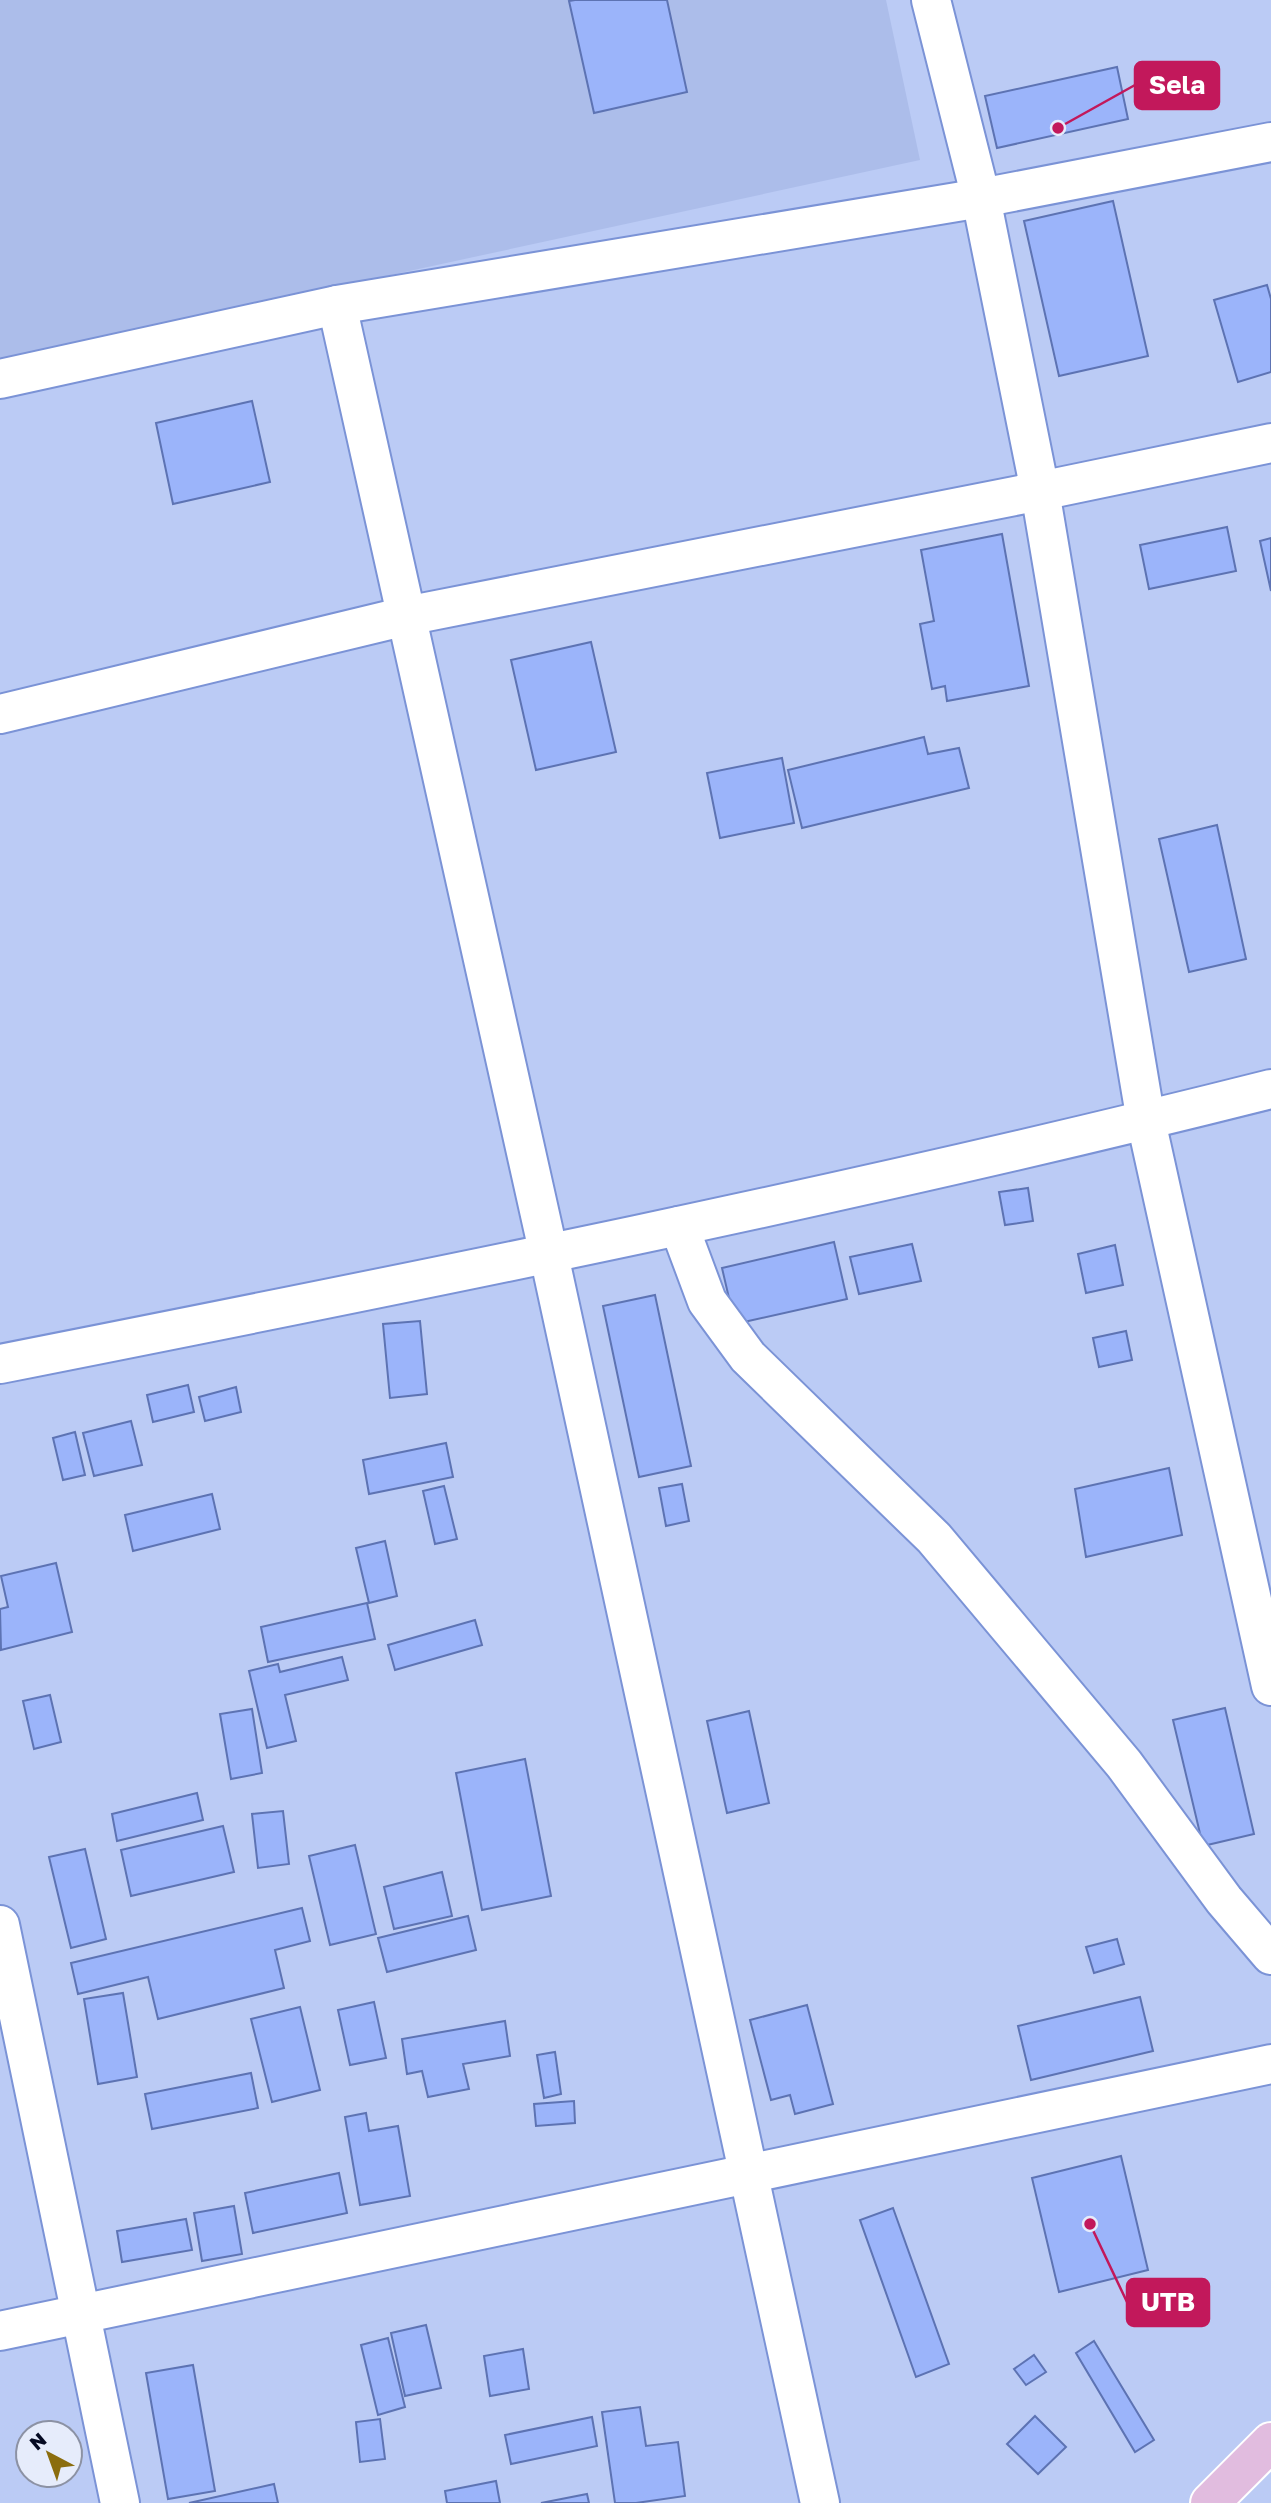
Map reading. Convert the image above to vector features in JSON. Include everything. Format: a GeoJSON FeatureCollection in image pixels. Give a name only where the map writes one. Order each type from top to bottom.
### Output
{"type":"FeatureCollection","features":[{"type":"Feature","properties":{"kind":"main road"},"geometry":{"type":"LineString","coordinates":[[1210,2503],[1271,2442]]}},
{"type":"Feature","properties":{"kind":"street"},"geometry":{"type":"LineString","coordinates":[[931,0],[981,198],[1040,491],[1146,1121],[1271,1686]]}},
{"type":"Feature","properties":{"kind":"street"},"geometry":{"type":"LineString","coordinates":[[0,379],[337,305],[981,198],[1271,142]]}},
{"type":"Feature","properties":{"kind":"street"},"geometry":{"type":"LineString","coordinates":[[337,305],[549,1255],[820,2503]]}},
{"type":"Feature","properties":{"kind":"street"},"geometry":{"type":"LineString","coordinates":[[0,714],[406,616],[1271,443]]}},
{"type":"Feature","properties":{"kind":"street"},"geometry":{"type":"LineString","coordinates":[[0,1364],[549,1255],[1146,1121],[1271,1089]]}},
{"type":"Feature","properties":{"kind":"street"},"geometry":{"type":"LineString","coordinates":[[679,1226],[707,1301],[748,1357],[934,1538],[1124,1764],[1224,1900],[1271,1955]]}},
{"type":"Feature","properties":{"kind":"street"},"geometry":{"type":"LineString","coordinates":[[0,1924],[120,2503]]}},
{"type":"Feature","properties":{"kind":"street"},"geometry":{"type":"LineString","coordinates":[[0,2331],[1271,2064]]}},
{"type":"Feature","properties":{"kind":"shaded area"},"geometry":{"type":"Polygon","coordinates":[[[0,0],[886,0],[920,160],[0,360],[0,0]]]}},
{"type":"Feature","properties":{"kind":"building"},"geometry":{"type":"Polygon","coordinates":[[[667,0],[687,92],[594,113],[569,1],[667,0]]]}},
{"type":"Feature","properties":{"kind":"building"},"geometry":{"type":"Polygon","coordinates":[[[1117,67],[1128,119],[997,148],[985,96],[1117,67]]]}},
{"type":"Feature","properties":{"kind":"building"},"geometry":{"type":"Polygon","coordinates":[[[1113,201],[1148,356],[1059,376],[1024,221],[1113,201]]]}},
{"type":"Feature","properties":{"kind":"building"},"geometry":{"type":"Polygon","coordinates":[[[1267,285],[1271,299],[1271,372],[1238,382],[1214,300],[1267,285]]]}},
{"type":"Feature","properties":{"kind":"building"},"geometry":{"type":"Polygon","coordinates":[[[252,401],[270,482],[173,504],[156,423],[252,401]]]}},
{"type":"Feature","properties":{"kind":"building"},"geometry":{"type":"Polygon","coordinates":[[[1227,527],[1236,571],[1149,589],[1140,545],[1227,527]]]}},
{"type":"Feature","properties":{"kind":"building"},"geometry":{"type":"Polygon","coordinates":[[[1002,534],[1029,686],[947,701],[945,686],[932,689],[920,624],[934,621],[921,550],[1002,534]]]}},
{"type":"Feature","properties":{"kind":"building"},"geometry":{"type":"Polygon","coordinates":[[[1271,538],[1271,591],[1260,541],[1271,538]]]}},
{"type":"Feature","properties":{"kind":"building"},"geometry":{"type":"Polygon","coordinates":[[[591,642],[616,752],[536,770],[511,660],[591,642]]]}},
{"type":"Feature","properties":{"kind":"building"},"geometry":{"type":"Polygon","coordinates":[[[924,737],[928,754],[959,748],[969,788],[802,828],[788,770],[924,737]]]}},
{"type":"Feature","properties":{"kind":"building"},"geometry":{"type":"Polygon","coordinates":[[[782,758],[794,823],[720,838],[707,773],[782,758]]]}},
{"type":"Feature","properties":{"kind":"building"},"geometry":{"type":"Polygon","coordinates":[[[1217,825],[1246,959],[1189,972],[1159,839],[1217,825]]]}},
{"type":"Feature","properties":{"kind":"building"},"geometry":{"type":"Polygon","coordinates":[[[1028,1188],[1033,1221],[1005,1225],[999,1192],[1028,1188]]]}},
{"type":"Feature","properties":{"kind":"building"},"geometry":{"type":"Polygon","coordinates":[[[834,1242],[847,1299],[735,1324],[722,1268],[834,1242]]]}},
{"type":"Feature","properties":{"kind":"building"},"geometry":{"type":"Polygon","coordinates":[[[912,1244],[921,1281],[859,1294],[850,1257],[912,1244]]]}},
{"type":"Feature","properties":{"kind":"building"},"geometry":{"type":"Polygon","coordinates":[[[1115,1245],[1123,1285],[1086,1293],[1078,1254],[1115,1245]]]}},
{"type":"Feature","properties":{"kind":"building"},"geometry":{"type":"Polygon","coordinates":[[[655,1295],[691,1466],[639,1477],[603,1306],[655,1295]]]}},
{"type":"Feature","properties":{"kind":"building"},"geometry":{"type":"Polygon","coordinates":[[[420,1321],[427,1394],[390,1398],[383,1324],[420,1321]]]}},
{"type":"Feature","properties":{"kind":"building"},"geometry":{"type":"Polygon","coordinates":[[[1126,1331],[1132,1360],[1099,1367],[1093,1338],[1126,1331]]]}},
{"type":"Feature","properties":{"kind":"building"},"geometry":{"type":"Polygon","coordinates":[[[188,1385],[194,1412],[153,1422],[147,1395],[188,1385]]]}},
{"type":"Feature","properties":{"kind":"building"},"geometry":{"type":"Polygon","coordinates":[[[236,1387],[241,1412],[205,1421],[199,1397],[236,1387]]]}},
{"type":"Feature","properties":{"kind":"building"},"geometry":{"type":"Polygon","coordinates":[[[131,1421],[142,1465],[94,1476],[83,1433],[131,1421]]]}},
{"type":"Feature","properties":{"kind":"building"},"geometry":{"type":"Polygon","coordinates":[[[75,1432],[85,1475],[63,1480],[53,1438],[75,1432]]]}},
{"type":"Feature","properties":{"kind":"building"},"geometry":{"type":"Polygon","coordinates":[[[446,1443],[453,1477],[369,1494],[363,1460],[446,1443]]]}},
{"type":"Feature","properties":{"kind":"building"},"geometry":{"type":"Polygon","coordinates":[[[1169,1468],[1182,1535],[1086,1557],[1075,1489],[1169,1468]]]}},
{"type":"Feature","properties":{"kind":"building"},"geometry":{"type":"Polygon","coordinates":[[[682,1484],[689,1521],[666,1526],[659,1488],[682,1484]]]}},
{"type":"Feature","properties":{"kind":"building"},"geometry":{"type":"Polygon","coordinates":[[[444,1486],[457,1539],[435,1544],[423,1491],[444,1486]]]}},
{"type":"Feature","properties":{"kind":"building"},"geometry":{"type":"Polygon","coordinates":[[[212,1494],[220,1529],[133,1551],[125,1515],[212,1494]]]}},
{"type":"Feature","properties":{"kind":"building"},"geometry":{"type":"Polygon","coordinates":[[[385,1541],[397,1596],[369,1603],[356,1548],[385,1541]]]}},
{"type":"Feature","properties":{"kind":"building"},"geometry":{"type":"Polygon","coordinates":[[[56,1563],[72,1632],[1,1650],[0,1609],[8,1607],[1,1576],[56,1563]]]}},
{"type":"Feature","properties":{"kind":"building"},"geometry":{"type":"Polygon","coordinates":[[[367,1603],[375,1639],[268,1662],[261,1627],[367,1603]]]}},
{"type":"Feature","properties":{"kind":"building"},"geometry":{"type":"Polygon","coordinates":[[[475,1620],[482,1645],[395,1670],[388,1645],[475,1620]]]}},
{"type":"Feature","properties":{"kind":"building"},"geometry":{"type":"Polygon","coordinates":[[[342,1657],[348,1680],[285,1695],[296,1741],[267,1748],[249,1671],[278,1664],[280,1672],[342,1657]]]}},
{"type":"Feature","properties":{"kind":"building"},"geometry":{"type":"Polygon","coordinates":[[[50,1695],[61,1742],[34,1749],[23,1701],[50,1695]]]}},
{"type":"Feature","properties":{"kind":"building"},"geometry":{"type":"Polygon","coordinates":[[[1225,1708],[1254,1834],[1203,1846],[1173,1720],[1225,1708]]]}},
{"type":"Feature","properties":{"kind":"building"},"geometry":{"type":"Polygon","coordinates":[[[252,1709],[262,1773],[231,1779],[220,1714],[252,1709]]]}},
{"type":"Feature","properties":{"kind":"building"},"geometry":{"type":"Polygon","coordinates":[[[749,1711],[769,1803],[727,1813],[707,1721],[749,1711]]]}},
{"type":"Feature","properties":{"kind":"building"},"geometry":{"type":"Polygon","coordinates":[[[525,1759],[551,1896],[482,1910],[456,1773],[525,1759]]]}},
{"type":"Feature","properties":{"kind":"building"},"geometry":{"type":"Polygon","coordinates":[[[197,1793],[203,1820],[117,1841],[112,1814],[197,1793]]]}},
{"type":"Feature","properties":{"kind":"building"},"geometry":{"type":"Polygon","coordinates":[[[283,1811],[289,1864],[258,1868],[252,1814],[283,1811]]]}},
{"type":"Feature","properties":{"kind":"building"},"geometry":{"type":"Polygon","coordinates":[[[223,1826],[234,1872],[131,1896],[121,1850],[223,1826]]]}},
{"type":"Feature","properties":{"kind":"building"},"geometry":{"type":"Polygon","coordinates":[[[355,1845],[376,1934],[330,1945],[309,1856],[355,1845]]]}},
{"type":"Feature","properties":{"kind":"building"},"geometry":{"type":"Polygon","coordinates":[[[85,1849],[106,1939],[71,1948],[49,1857],[85,1849]]]}},
{"type":"Feature","properties":{"kind":"building"},"geometry":{"type":"Polygon","coordinates":[[[442,1872],[452,1916],[394,1929],[384,1887],[442,1872]]]}},
{"type":"Feature","properties":{"kind":"building"},"geometry":{"type":"Polygon","coordinates":[[[302,1908],[310,1941],[275,1950],[284,1988],[158,2019],[148,1977],[78,1994],[71,1963],[302,1908]]]}},
{"type":"Feature","properties":{"kind":"building"},"geometry":{"type":"Polygon","coordinates":[[[468,1916],[476,1950],[387,1972],[378,1938],[468,1916]]]}},
{"type":"Feature","properties":{"kind":"building"},"geometry":{"type":"Polygon","coordinates":[[[1117,1939],[1124,1964],[1094,1973],[1086,1947],[1117,1939]]]}},
{"type":"Feature","properties":{"kind":"building"},"geometry":{"type":"Polygon","coordinates":[[[123,1993],[137,2077],[98,2084],[84,1999],[123,1993]]]}},
{"type":"Feature","properties":{"kind":"building"},"geometry":{"type":"Polygon","coordinates":[[[1140,1997],[1153,2051],[1031,2080],[1018,2026],[1140,1997]]]}},
{"type":"Feature","properties":{"kind":"building"},"geometry":{"type":"Polygon","coordinates":[[[374,2002],[386,2058],[350,2065],[338,2010],[374,2002]]]}},
{"type":"Feature","properties":{"kind":"building"},"geometry":{"type":"Polygon","coordinates":[[[807,2005],[833,2104],[795,2114],[790,2095],[771,2100],[750,2020],[807,2005]]]}},
{"type":"Feature","properties":{"kind":"building"},"geometry":{"type":"Polygon","coordinates":[[[300,2007],[320,2090],[272,2102],[251,2019],[300,2007]]]}},
{"type":"Feature","properties":{"kind":"building"},"geometry":{"type":"Polygon","coordinates":[[[505,2021],[510,2056],[463,2064],[469,2089],[428,2097],[422,2071],[407,2074],[402,2039],[505,2021]]]}},
{"type":"Feature","properties":{"kind":"building"},"geometry":{"type":"Polygon","coordinates":[[[555,2052],[561,2094],[544,2098],[537,2055],[555,2052]]]}},
{"type":"Feature","properties":{"kind":"building"},"geometry":{"type":"Polygon","coordinates":[[[251,2073],[258,2108],[152,2129],[145,2094],[251,2073]]]}},
{"type":"Feature","properties":{"kind":"building"},"geometry":{"type":"Polygon","coordinates":[[[574,2101],[575,2123],[536,2126],[534,2104],[574,2101]]]}},
{"type":"Feature","properties":{"kind":"building"},"geometry":{"type":"Polygon","coordinates":[[[366,2113],[369,2131],[398,2126],[410,2196],[360,2205],[345,2117],[366,2113]]]}},
{"type":"Feature","properties":{"kind":"building"},"geometry":{"type":"Polygon","coordinates":[[[1121,2156],[1148,2270],[1059,2292],[1032,2178],[1121,2156]]]}},
{"type":"Feature","properties":{"kind":"building"},"geometry":{"type":"Polygon","coordinates":[[[339,2173],[347,2213],[253,2233],[245,2193],[339,2173]]]}},
{"type":"Feature","properties":{"kind":"building"},"geometry":{"type":"Polygon","coordinates":[[[234,2206],[242,2254],[202,2261],[194,2213],[234,2206]]]}},
{"type":"Feature","properties":{"kind":"building"},"geometry":{"type":"Polygon","coordinates":[[[893,2208],[949,2364],[916,2377],[860,2220],[893,2208]]]}},
{"type":"Feature","properties":{"kind":"building"},"geometry":{"type":"Polygon","coordinates":[[[186,2219],[192,2250],[122,2262],[117,2231],[186,2219]]]}},
{"type":"Feature","properties":{"kind":"building"},"geometry":{"type":"Polygon","coordinates":[[[426,2325],[441,2388],[405,2396],[391,2333],[426,2325]]]}},
{"type":"Feature","properties":{"kind":"building"},"geometry":{"type":"Polygon","coordinates":[[[388,2338],[405,2407],[378,2415],[361,2345],[388,2338]]]}},
{"type":"Feature","properties":{"kind":"building"},"geometry":{"type":"Polygon","coordinates":[[[1094,2341],[1154,2440],[1135,2452],[1076,2353],[1094,2341]]]}},
{"type":"Feature","properties":{"kind":"building"},"geometry":{"type":"Polygon","coordinates":[[[523,2349],[529,2389],[490,2396],[484,2356],[523,2349]]]}},
{"type":"Feature","properties":{"kind":"building"},"geometry":{"type":"Polygon","coordinates":[[[1034,2355],[1046,2372],[1026,2385],[1014,2369],[1034,2355]]]}},
{"type":"Feature","properties":{"kind":"building"},"geometry":{"type":"Polygon","coordinates":[[[193,2365],[215,2491],[168,2499],[146,2373],[193,2365]]]}},
{"type":"Feature","properties":{"kind":"building"},"geometry":{"type":"Polygon","coordinates":[[[640,2407],[646,2446],[678,2442],[685,2496],[615,2503],[602,2412],[640,2407]]]}},
{"type":"Feature","properties":{"kind":"building"},"geometry":{"type":"Polygon","coordinates":[[[1035,2416],[1066,2447],[1038,2474],[1007,2444],[1035,2416]]]}},
{"type":"Feature","properties":{"kind":"building"},"geometry":{"type":"Polygon","coordinates":[[[592,2417],[597,2446],[511,2464],[505,2435],[592,2417]]]}},
{"type":"Feature","properties":{"kind":"building"},"geometry":{"type":"Polygon","coordinates":[[[380,2419],[385,2459],[360,2462],[356,2422],[380,2419]]]}},
{"type":"Feature","properties":{"kind":"building"},"geometry":{"type":"Polygon","coordinates":[[[496,2481],[500,2503],[447,2503],[445,2491],[496,2481]]]}},
{"type":"Feature","properties":{"kind":"building"},"geometry":{"type":"Polygon","coordinates":[[[274,2484],[278,2503],[189,2503],[274,2484]]]}},
{"type":"Feature","properties":{"kind":"building"},"geometry":{"type":"Polygon","coordinates":[[[587,2494],[589,2503],[541,2503],[587,2494]]]}},
{"type":"Feature","properties":{"kind":"place","name":"Sela"},"geometry":{"type":"Point","coordinates":[1058,128]}},
{"type":"Feature","properties":{"kind":"place","name":"UTB"},"geometry":{"type":"Point","coordinates":[1090,2224]}}]}
